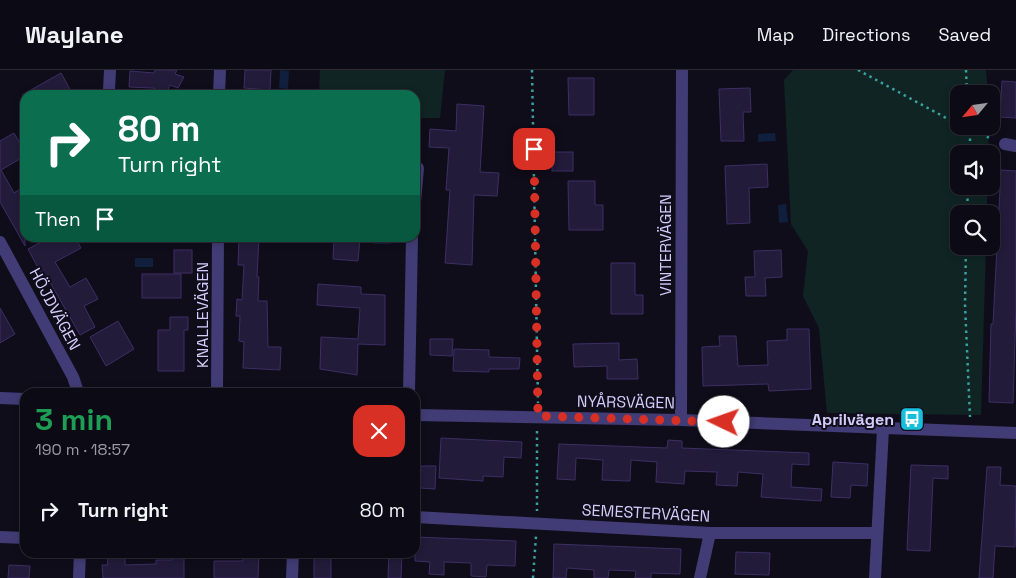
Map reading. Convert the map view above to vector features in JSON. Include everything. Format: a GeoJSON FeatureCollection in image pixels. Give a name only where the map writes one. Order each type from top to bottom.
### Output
{"type":"FeatureCollection","features":[{"type":"Feature","properties":{"kind":"street"},"geometry":{"type":"LineString","coordinates":[[110,70],[110,90]]}},
{"type":"Feature","properties":{"kind":"street"},"geometry":{"type":"LineString","coordinates":[[219,90],[220,70]]}},
{"type":"Feature","properties":{"kind":"street","name":"VINTERVÄGEN"},"geometry":{"type":"LineString","coordinates":[[681,420],[682,70]]}},
{"type":"Feature","properties":{"kind":"street","name":"HÖJDVÄGEN"},"geometry":{"type":"LineString","coordinates":[[0,242],[76,388]]}},
{"type":"Feature","properties":{"kind":"street","name":"KNALLEVÄGEN"},"geometry":{"type":"LineString","coordinates":[[217,388],[218,242]]}},
{"type":"Feature","properties":{"kind":"street"},"geometry":{"type":"LineString","coordinates":[[409,388],[412,242]]}},
{"type":"Feature","properties":{"kind":"street"},"geometry":{"type":"LineString","coordinates":[[0,398],[20,399]]}},
{"type":"Feature","properties":{"kind":"street","name":"NYÅRSVÄGEN"},"geometry":{"type":"LineString","coordinates":[[420,416],[538,416],[681,420],[1016,433]]}},
{"type":"Feature","properties":{"kind":"street"},"geometry":{"type":"LineString","coordinates":[[875,578],[883,429]]}},
{"type":"Feature","properties":{"kind":"street","name":"SEMESTERVÄGEN"},"geometry":{"type":"LineString","coordinates":[[420,517],[710,533],[876,533]]}},
{"type":"Feature","properties":{"kind":"street"},"geometry":{"type":"LineString","coordinates":[[700,578],[710,533]]}},
{"type":"Feature","properties":{"kind":"street"},"geometry":{"type":"LineString","coordinates":[[0,536],[20,538]]}},
{"type":"Feature","properties":{"kind":"street"},"geometry":{"type":"LineString","coordinates":[[80,558],[80,578]]}},
{"type":"Feature","properties":{"kind":"street"},"geometry":{"type":"LineString","coordinates":[[292,578],[293,558]]}},
{"type":"Feature","properties":{"kind":"path"},"geometry":{"type":"LineString","coordinates":[[532,70],[538,416],[537,523],[532,578]]}},
{"type":"Feature","properties":{"kind":"path"},"geometry":{"type":"LineString","coordinates":[[858,70],[950,119]]}},
{"type":"Feature","properties":{"kind":"path"},"geometry":{"type":"LineString","coordinates":[[966,70],[967,85]]}},
{"type":"Feature","properties":{"kind":"path"},"geometry":{"type":"LineString","coordinates":[[986,135],[1010,145]]}},
{"type":"Feature","properties":{"kind":"path"},"geometry":{"type":"LineString","coordinates":[[966,255],[965,305],[970,424]]}},
{"type":"Feature","properties":{"kind":"green space"},"geometry":{"type":"Polygon","coordinates":[[[320,70],[445,70],[440,118],[420,118],[420,90],[319,90],[320,70]]]}},
{"type":"Feature","properties":{"kind":"green space"},"geometry":{"type":"Polygon","coordinates":[[[793,70],[986,70],[987,85],[950,85],[950,135],[989,135],[988,145],[950,145],[950,195],[987,195],[987,205],[950,205],[950,255],[986,255],[981,415],[827,413],[819,328],[803,296],[808,251],[791,224],[784,80],[793,70]]]}},
{"type":"Feature","properties":{"kind":"water"},"geometry":{"type":"Polygon","coordinates":[[[280,70],[289,71],[288,89],[279,88],[280,70]]]}},
{"type":"Feature","properties":{"kind":"water"},"geometry":{"type":"Polygon","coordinates":[[[775,133],[776,141],[758,142],[758,134],[775,133]]]}},
{"type":"Feature","properties":{"kind":"water"},"geometry":{"type":"Polygon","coordinates":[[[786,204],[788,222],[779,223],[778,205],[786,204]]]}},
{"type":"Feature","properties":{"kind":"water"},"geometry":{"type":"Polygon","coordinates":[[[373,242],[391,242],[391,244],[373,244],[373,242]]]}},
{"type":"Feature","properties":{"kind":"water"},"geometry":{"type":"Polygon","coordinates":[[[135,258],[153,258],[153,267],[135,267],[135,258]]]}},
{"type":"Feature","properties":{"kind":"building"},"geometry":{"type":"Polygon","coordinates":[[[155,70],[177,70],[175,74],[184,77],[178,88],[170,85],[168,90],[129,87],[130,71],[154,73],[155,70]]]}},
{"type":"Feature","properties":{"kind":"building"},"geometry":{"type":"Polygon","coordinates":[[[245,70],[271,70],[270,90],[244,88],[245,70]]]}},
{"type":"Feature","properties":{"kind":"building"},"geometry":{"type":"Polygon","coordinates":[[[61,73],[70,90],[31,90],[61,73]]]}},
{"type":"Feature","properties":{"kind":"building"},"geometry":{"type":"Polygon","coordinates":[[[568,78],[594,78],[594,115],[569,115],[568,78]]]}},
{"type":"Feature","properties":{"kind":"building"},"geometry":{"type":"Polygon","coordinates":[[[1002,81],[1016,82],[1016,118],[1000,117],[1002,81]]]}},
{"type":"Feature","properties":{"kind":"building"},"geometry":{"type":"Polygon","coordinates":[[[750,88],[751,112],[743,112],[744,141],[721,141],[719,89],[750,88]]]}},
{"type":"Feature","properties":{"kind":"building"},"geometry":{"type":"Polygon","coordinates":[[[457,104],[484,106],[480,172],[499,173],[497,196],[474,195],[472,265],[445,263],[450,190],[446,190],[449,148],[429,147],[430,129],[456,131],[457,104]]]}},
{"type":"Feature","properties":{"kind":"building"},"geometry":{"type":"Polygon","coordinates":[[[14,133],[20,143],[20,159],[1,170],[14,193],[20,189],[20,237],[0,202],[0,141],[14,133]]]}},
{"type":"Feature","properties":{"kind":"building"},"geometry":{"type":"Polygon","coordinates":[[[552,152],[573,152],[573,171],[552,171],[552,152]]]}},
{"type":"Feature","properties":{"kind":"building"},"geometry":{"type":"Polygon","coordinates":[[[767,164],[768,187],[749,188],[750,223],[727,224],[725,166],[767,164]]]}},
{"type":"Feature","properties":{"kind":"building"},"geometry":{"type":"Polygon","coordinates":[[[1001,170],[1016,171],[1016,306],[1013,403],[989,402],[991,324],[993,324],[997,255],[1000,255],[1001,170]]]}},
{"type":"Feature","properties":{"kind":"building"},"geometry":{"type":"Polygon","coordinates":[[[568,181],[595,181],[595,205],[603,205],[603,230],[569,230],[568,181]]]}},
{"type":"Feature","properties":{"kind":"building"},"geometry":{"type":"Polygon","coordinates":[[[41,242],[77,242],[81,248],[55,262],[70,287],[86,278],[98,299],[84,306],[95,327],[80,335],[47,277],[44,279],[28,249],[41,242]]]}},
{"type":"Feature","properties":{"kind":"building"},"geometry":{"type":"Polygon","coordinates":[[[239,242],[259,242],[258,301],[267,301],[268,347],[281,347],[280,370],[243,368],[244,342],[239,341],[240,316],[236,316],[237,299],[242,300],[244,265],[238,265],[239,242]]]}},
{"type":"Feature","properties":{"kind":"building"},"geometry":{"type":"Polygon","coordinates":[[[334,242],[360,242],[358,261],[333,259],[334,242]]]}},
{"type":"Feature","properties":{"kind":"building"},"geometry":{"type":"Polygon","coordinates":[[[174,250],[192,250],[192,273],[174,273],[174,250]]]}},
{"type":"Feature","properties":{"kind":"building"},"geometry":{"type":"Polygon","coordinates":[[[781,250],[782,277],[765,278],[766,296],[746,296],[745,277],[755,277],[754,251],[781,250]]]}},
{"type":"Feature","properties":{"kind":"building"},"geometry":{"type":"Polygon","coordinates":[[[611,263],[635,263],[635,295],[643,295],[643,314],[611,314],[611,263]]]}},
{"type":"Feature","properties":{"kind":"building"},"geometry":{"type":"Polygon","coordinates":[[[142,274],[181,274],[181,298],[142,298],[142,274]]]}},
{"type":"Feature","properties":{"kind":"building"},"geometry":{"type":"Polygon","coordinates":[[[318,284],[361,287],[361,294],[385,295],[385,345],[358,344],[357,375],[320,369],[321,337],[358,339],[360,308],[317,305],[318,284]]]}},
{"type":"Feature","properties":{"kind":"building"},"geometry":{"type":"Polygon","coordinates":[[[0,308],[15,334],[0,343],[0,308]]]}},
{"type":"Feature","properties":{"kind":"building"},"geometry":{"type":"Polygon","coordinates":[[[170,317],[188,317],[188,330],[184,330],[184,371],[158,371],[158,330],[170,330],[170,317]]]}},
{"type":"Feature","properties":{"kind":"building"},"geometry":{"type":"Polygon","coordinates":[[[118,321],[134,349],[106,366],[90,337],[118,321]]]}},
{"type":"Feature","properties":{"kind":"building"},"geometry":{"type":"Polygon","coordinates":[[[787,329],[809,329],[811,389],[769,391],[768,384],[703,386],[702,347],[720,346],[719,336],[736,336],[738,366],[768,365],[767,341],[787,340],[787,329]]]}},
{"type":"Feature","properties":{"kind":"building"},"geometry":{"type":"Polygon","coordinates":[[[430,339],[453,339],[452,356],[430,355],[430,339]]]}},
{"type":"Feature","properties":{"kind":"building"},"geometry":{"type":"Polygon","coordinates":[[[619,343],[619,360],[637,359],[638,379],[607,379],[607,366],[574,367],[573,344],[619,343]]]}},
{"type":"Feature","properties":{"kind":"building"},"geometry":{"type":"Polygon","coordinates":[[[454,349],[489,350],[489,357],[520,358],[519,369],[489,369],[489,372],[453,371],[454,349]]]}},
{"type":"Feature","properties":{"kind":"building"},"geometry":{"type":"Polygon","coordinates":[[[441,438],[522,442],[521,458],[504,457],[503,477],[483,476],[483,481],[439,478],[441,438]]]}},
{"type":"Feature","properties":{"kind":"building"},"geometry":{"type":"Polygon","coordinates":[[[668,440],[682,441],[682,448],[809,453],[809,465],[792,464],[791,487],[822,489],[821,501],[761,497],[763,474],[738,472],[737,486],[716,485],[717,472],[685,471],[684,484],[656,482],[657,462],[631,460],[630,481],[602,480],[603,460],[576,458],[575,480],[557,479],[559,444],[667,448],[668,440]]]}},
{"type":"Feature","properties":{"kind":"building"},"geometry":{"type":"Polygon","coordinates":[[[833,462],[868,464],[867,486],[851,485],[850,498],[831,497],[833,462]]]}},
{"type":"Feature","properties":{"kind":"building"},"geometry":{"type":"Polygon","coordinates":[[[911,465],[948,466],[948,479],[933,478],[930,551],[907,550],[911,465]]]}},
{"type":"Feature","properties":{"kind":"building"},"geometry":{"type":"Polygon","coordinates":[[[421,466],[436,466],[435,489],[420,488],[421,466]]]}},
{"type":"Feature","properties":{"kind":"building"},"geometry":{"type":"Polygon","coordinates":[[[987,467],[1001,467],[1000,485],[1016,486],[1015,547],[995,546],[993,578],[979,578],[987,467]]]}},
{"type":"Feature","properties":{"kind":"building"},"geometry":{"type":"Polygon","coordinates":[[[420,537],[516,541],[515,566],[487,565],[486,577],[471,576],[471,563],[444,562],[444,575],[429,574],[430,562],[415,561],[415,558],[420,558],[420,537]]]}},
{"type":"Feature","properties":{"kind":"building"},"geometry":{"type":"Polygon","coordinates":[[[554,544],[681,549],[680,574],[651,573],[651,578],[635,578],[636,571],[609,570],[608,578],[594,578],[594,570],[567,568],[566,578],[553,578],[554,544]]]}},
{"type":"Feature","properties":{"kind":"building"},"geometry":{"type":"Polygon","coordinates":[[[736,552],[770,553],[769,575],[735,574],[736,552]]]}},
{"type":"Feature","properties":{"kind":"building"},"geometry":{"type":"Polygon","coordinates":[[[107,558],[125,558],[125,565],[156,564],[156,560],[172,560],[172,558],[184,558],[184,578],[103,578],[102,565],[108,565],[107,558]]]}},
{"type":"Feature","properties":{"kind":"building"},"geometry":{"type":"Polygon","coordinates":[[[243,558],[259,558],[258,578],[214,578],[214,561],[243,561],[243,558]]]}},
{"type":"Feature","properties":{"kind":"building"},"geometry":{"type":"Polygon","coordinates":[[[314,558],[331,558],[331,578],[314,578],[314,558]]]}},
{"type":"Feature","properties":{"kind":"building"},"geometry":{"type":"Polygon","coordinates":[[[389,558],[402,558],[401,578],[388,578],[389,558]]]}},
{"type":"Feature","properties":{"kind":"building"},"geometry":{"type":"Polygon","coordinates":[[[9,565],[30,566],[29,578],[8,578],[9,565]]]}},
{"type":"Feature","properties":{"kind":"place","name":"Aprilvägen"},"geometry":{"type":"Point","coordinates":[912,419]}},
{"type":"Feature","properties":{"kind":"route"},"geometry":{"type":"LineString","coordinates":[[534,149],[538,416],[724,422]]}}]}
